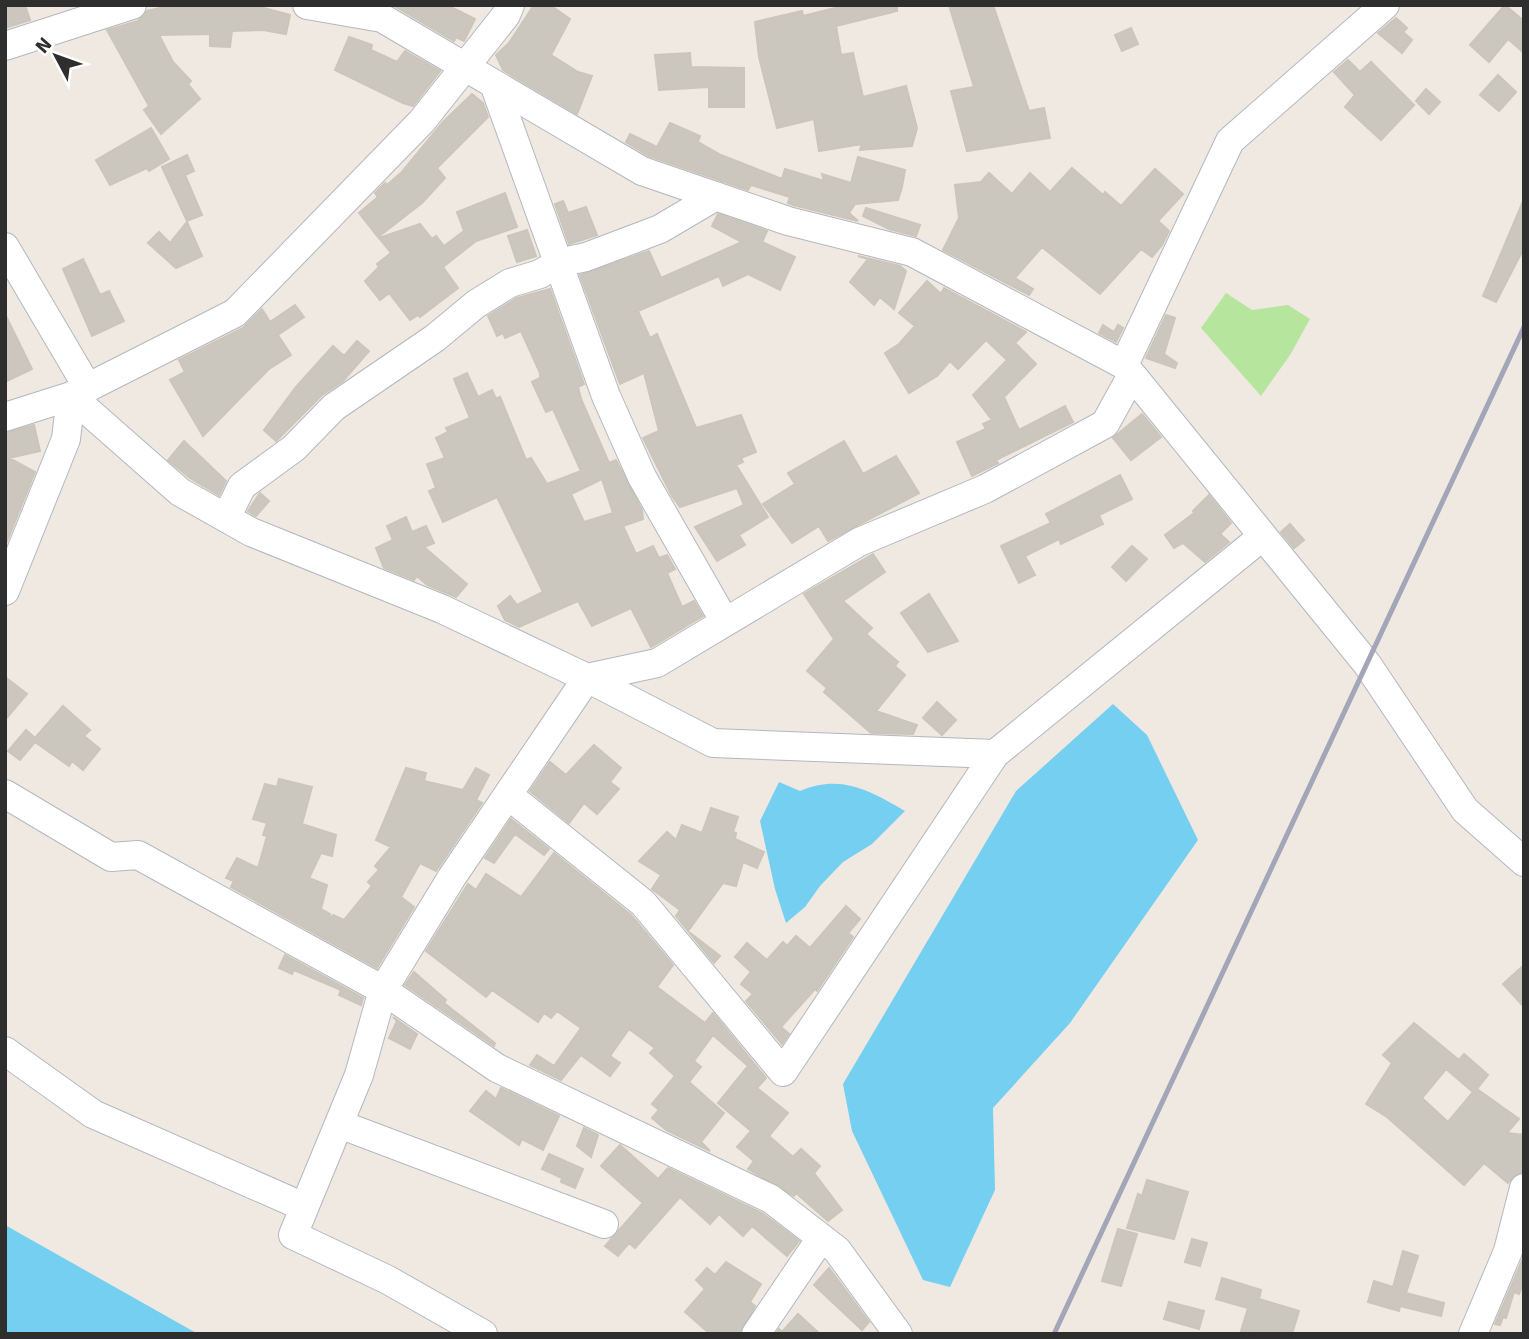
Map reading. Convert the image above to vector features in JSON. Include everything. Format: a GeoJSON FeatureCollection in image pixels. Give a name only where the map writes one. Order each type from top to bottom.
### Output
{"type":"FeatureCollection","features":[{"type":"Feature","properties":{"kind":"street"},"geometry":{"type":"LineString","coordinates":[[5,46],[132,5]]}},
{"type":"Feature","properties":{"kind":"street"},"geometry":{"type":"LineString","coordinates":[[307,5],[382,18],[642,171],[788,221],[912,252],[1128,370],[1367,664],[1465,810],[1524,862]]}},
{"type":"Feature","properties":{"kind":"street"},"geometry":{"type":"LineString","coordinates":[[5,417],[80,392],[235,313],[422,121],[510,5]]}},
{"type":"Feature","properties":{"kind":"street"},"geometry":{"type":"LineString","coordinates":[[483,1334],[388,1280],[293,1235],[359,1075],[383,990],[587,678],[657,663],[859,542],[985,489],[1105,424],[1230,141],[1385,5]]}},
{"type":"Feature","properties":{"kind":"street"},"geometry":{"type":"LineString","coordinates":[[494,84],[606,396],[642,477],[725,622]]}},
{"type":"Feature","properties":{"kind":"street"},"geometry":{"type":"LineString","coordinates":[[226,518],[243,486],[294,448],[334,407],[435,338],[476,304],[510,283],[540,274],[558,263],[586,257],[660,229],[716,196]]}},
{"type":"Feature","properties":{"kind":"street"},"geometry":{"type":"LineString","coordinates":[[5,247],[80,392],[180,492],[226,518],[319,561],[442,609],[587,678],[713,743],[995,754]]}},
{"type":"Feature","properties":{"kind":"street"},"geometry":{"type":"LineString","coordinates":[[5,591],[66,439],[80,392]]}},
{"type":"Feature","properties":{"kind":"street"},"geometry":{"type":"LineString","coordinates":[[508,795],[643,903],[783,1072],[995,754],[1263,536]]}},
{"type":"Feature","properties":{"kind":"street"},"geometry":{"type":"LineString","coordinates":[[5,794],[111,857],[138,855],[383,990],[497,1068],[771,1199],[837,1251],[898,1334]]}},
{"type":"Feature","properties":{"kind":"street"},"geometry":{"type":"LineString","coordinates":[[5,1051],[93,1114],[304,1207]]}},
{"type":"Feature","properties":{"kind":"street"},"geometry":{"type":"LineString","coordinates":[[339,1124],[604,1224]]}},
{"type":"Feature","properties":{"kind":"street"},"geometry":{"type":"LineString","coordinates":[[1473,1334],[1508,1251],[1524,1188]]}},
{"type":"Feature","properties":{"kind":"street"},"geometry":{"type":"LineString","coordinates":[[756,1334],[821,1238]]}},
{"type":"Feature","properties":{"kind":"green space"},"geometry":{"type":"Polygon","coordinates":[[[1226,293],[1252,310],[1288,305],[1310,319],[1290,355],[1261,396],[1201,328],[1226,293]]]}},
{"type":"Feature","properties":{"kind":"water"},"geometry":{"type":"Polygon","coordinates":[[[1113,704],[1147,735],[1198,840],[1070,1023],[993,1108],[995,1190],[950,1287],[923,1280],[852,1131],[843,1084],[1016,791],[1113,704]]]}},
{"type":"Feature","properties":{"kind":"water"},"geometry":{"type":"Polygon","coordinates":[[[779,782],[800,791],[815,786],[841,784],[867,791],[905,811],[872,844],[843,862],[805,907],[786,923],[775,889],[760,821],[779,782]]]}},
{"type":"Feature","properties":{"kind":"water"},"geometry":{"type":"Polygon","coordinates":[[[5,1225],[198,1334],[5,1334],[5,1225]]]}},
{"type":"Feature","properties":{"kind":"building"},"geometry":{"type":"Polygon","coordinates":[[[5,5],[25,5],[30,20],[5,28],[5,5]]]}},
{"type":"Feature","properties":{"kind":"building"},"geometry":{"type":"Polygon","coordinates":[[[173,5],[253,5],[290,15],[286,34],[263,30],[232,31],[230,47],[210,46],[210,34],[159,35],[173,62],[191,81],[188,84],[200,99],[161,134],[144,110],[149,106],[107,30],[138,21],[147,11],[173,5]]]}},
{"type":"Feature","properties":{"kind":"building"},"geometry":{"type":"Polygon","coordinates":[[[393,5],[447,5],[475,19],[464,41],[456,37],[454,41],[393,5]]]}},
{"type":"Feature","properties":{"kind":"building"},"geometry":{"type":"Polygon","coordinates":[[[534,5],[550,5],[570,19],[551,55],[578,72],[592,76],[577,114],[503,70],[496,55],[509,43],[534,5]]]}},
{"type":"Feature","properties":{"kind":"building"},"geometry":{"type":"Polygon","coordinates":[[[847,5],[897,5],[897,11],[836,26],[841,55],[853,53],[863,97],[906,86],[917,128],[912,146],[860,150],[862,144],[819,151],[814,119],[777,128],[759,57],[755,22],[802,11],[803,16],[847,5]]]}},
{"type":"Feature","properties":{"kind":"building"},"geometry":{"type":"Polygon","coordinates":[[[949,5],[993,5],[1029,111],[1044,108],[1050,138],[967,151],[951,91],[974,87],[949,5]]]}},
{"type":"Feature","properties":{"kind":"building"},"geometry":{"type":"Polygon","coordinates":[[[1505,5],[1524,21],[1524,53],[1508,39],[1489,62],[1470,45],[1505,5]]]}},
{"type":"Feature","properties":{"kind":"building"},"geometry":{"type":"Polygon","coordinates":[[[1396,18],[1407,28],[1403,32],[1412,40],[1402,53],[1378,33],[1396,18]]]}},
{"type":"Feature","properties":{"kind":"building"},"geometry":{"type":"Polygon","coordinates":[[[1131,28],[1138,44],[1122,51],[1115,35],[1131,28]]]}},
{"type":"Feature","properties":{"kind":"building"},"geometry":{"type":"Polygon","coordinates":[[[349,37],[372,45],[371,50],[397,62],[405,51],[440,71],[413,106],[403,103],[335,70],[349,37]]]}},
{"type":"Feature","properties":{"kind":"building"},"geometry":{"type":"Polygon","coordinates":[[[690,53],[691,67],[744,68],[744,107],[709,107],[709,87],[659,90],[655,55],[690,53]]]}},
{"type":"Feature","properties":{"kind":"building"},"geometry":{"type":"Polygon","coordinates":[[[1348,60],[1360,72],[1371,62],[1414,105],[1381,140],[1345,107],[1355,95],[1334,72],[1348,60]]]}},
{"type":"Feature","properties":{"kind":"building"},"geometry":{"type":"Polygon","coordinates":[[[1498,75],[1516,92],[1499,111],[1480,95],[1498,75]]]}},
{"type":"Feature","properties":{"kind":"building"},"geometry":{"type":"Polygon","coordinates":[[[1426,89],[1440,102],[1429,114],[1416,101],[1426,89]]]}},
{"type":"Feature","properties":{"kind":"building"},"geometry":{"type":"Polygon","coordinates":[[[472,94],[483,103],[488,117],[437,168],[445,178],[422,203],[378,237],[359,213],[378,197],[375,193],[385,183],[387,185],[402,172],[443,122],[472,94]]]}},
{"type":"Feature","properties":{"kind":"building"},"geometry":{"type":"Polygon","coordinates":[[[670,123],[700,136],[698,142],[721,155],[782,179],[785,169],[824,181],[822,174],[851,183],[858,157],[905,170],[902,187],[898,200],[855,204],[849,213],[858,221],[793,205],[788,203],[790,197],[751,185],[748,190],[649,156],[626,142],[630,134],[657,147],[670,123]]]}},
{"type":"Feature","properties":{"kind":"building"},"geometry":{"type":"Polygon","coordinates":[[[151,128],[169,159],[149,171],[147,168],[110,185],[96,160],[151,128]]]}},
{"type":"Feature","properties":{"kind":"building"},"geometry":{"type":"Polygon","coordinates":[[[187,155],[194,171],[185,175],[202,215],[187,221],[162,167],[187,155]]]}},
{"type":"Feature","properties":{"kind":"building"},"geometry":{"type":"Polygon","coordinates":[[[1072,168],[1103,195],[1105,192],[1121,206],[1155,169],[1183,194],[1158,221],[1169,231],[1162,245],[1152,257],[1141,249],[1100,294],[1042,247],[1015,278],[1033,289],[1029,295],[943,250],[959,218],[955,185],[981,182],[989,173],[1012,194],[1030,173],[1050,192],[1072,168]]]}},
{"type":"Feature","properties":{"kind":"building"},"geometry":{"type":"Polygon","coordinates":[[[505,193],[517,227],[476,241],[443,267],[458,288],[420,317],[418,315],[410,320],[389,293],[380,300],[365,281],[379,267],[377,264],[391,253],[379,238],[420,224],[432,239],[436,236],[444,246],[464,231],[457,212],[505,193]]]}},
{"type":"Feature","properties":{"kind":"building"},"geometry":{"type":"Polygon","coordinates":[[[1524,199],[1524,248],[1496,302],[1483,296],[1524,199]]]}},
{"type":"Feature","properties":{"kind":"building"},"geometry":{"type":"Polygon","coordinates":[[[563,201],[568,213],[586,207],[597,235],[569,244],[555,204],[563,201]]]}},
{"type":"Feature","properties":{"kind":"building"},"geometry":{"type":"Polygon","coordinates":[[[866,208],[920,225],[916,236],[889,229],[863,216],[866,208]]]}},
{"type":"Feature","properties":{"kind":"building"},"geometry":{"type":"Polygon","coordinates":[[[718,214],[767,231],[762,242],[795,257],[780,290],[748,274],[723,286],[719,276],[638,311],[650,338],[657,334],[696,428],[741,415],[756,452],[741,458],[743,462],[736,465],[768,517],[739,535],[745,545],[717,561],[695,527],[744,505],[737,488],[680,507],[643,438],[659,431],[644,373],[620,384],[580,275],[649,251],[661,278],[742,242],[712,226],[718,214]]]}},
{"type":"Feature","properties":{"kind":"building"},"geometry":{"type":"Polygon","coordinates":[[[187,222],[202,256],[176,268],[148,243],[159,232],[170,243],[187,222]]]}},
{"type":"Feature","properties":{"kind":"building"},"geometry":{"type":"Polygon","coordinates":[[[527,230],[536,256],[517,262],[508,236],[527,230]]]}},
{"type":"Feature","properties":{"kind":"building"},"geometry":{"type":"Polygon","coordinates":[[[858,256],[900,266],[906,271],[894,309],[880,297],[874,305],[850,282],[868,259],[858,256]]]}},
{"type":"Feature","properties":{"kind":"building"},"geometry":{"type":"Polygon","coordinates":[[[83,259],[100,295],[109,291],[124,321],[92,336],[63,269],[83,259]]]}},
{"type":"Feature","properties":{"kind":"building"},"geometry":{"type":"Polygon","coordinates":[[[927,281],[941,294],[944,288],[1026,332],[1015,343],[1036,364],[1004,397],[1019,430],[1065,406],[1073,422],[996,460],[998,463],[972,476],[957,442],[986,429],[983,424],[992,420],[973,395],[1007,360],[986,340],[958,369],[950,361],[937,376],[909,393],[885,353],[899,344],[915,326],[899,313],[927,281]]]}},
{"type":"Feature","properties":{"kind":"building"},"geometry":{"type":"Polygon","coordinates":[[[550,289],[584,384],[578,387],[581,399],[609,463],[616,460],[642,510],[643,519],[623,526],[636,554],[653,546],[659,558],[667,555],[675,569],[667,573],[682,607],[694,601],[703,616],[651,647],[631,608],[592,626],[578,601],[519,627],[505,620],[498,606],[510,596],[517,605],[543,592],[497,497],[443,522],[429,491],[436,488],[427,464],[445,458],[436,438],[448,432],[446,428],[470,418],[454,379],[467,373],[478,397],[492,390],[496,399],[500,397],[526,460],[531,458],[547,484],[581,471],[553,409],[546,412],[532,382],[540,378],[540,373],[521,331],[505,338],[503,333],[497,336],[488,316],[517,298],[550,289]],[[602,479],[571,494],[584,522],[613,513],[602,479]]]}},
{"type":"Feature","properties":{"kind":"building"},"geometry":{"type":"Polygon","coordinates":[[[295,305],[304,317],[278,335],[291,355],[269,369],[203,436],[170,380],[185,372],[179,360],[243,328],[262,309],[270,322],[295,305]]]}},
{"type":"Feature","properties":{"kind":"building"},"geometry":{"type":"Polygon","coordinates":[[[5,314],[32,369],[5,382],[5,314]]]}},
{"type":"Feature","properties":{"kind":"building"},"geometry":{"type":"Polygon","coordinates":[[[1166,315],[1175,318],[1164,354],[1177,363],[1175,368],[1146,358],[1166,315]]]}},
{"type":"Feature","properties":{"kind":"building"},"geometry":{"type":"Polygon","coordinates":[[[1103,325],[1114,332],[1118,325],[1123,328],[1116,342],[1099,333],[1103,325]]]}},
{"type":"Feature","properties":{"kind":"building"},"geometry":{"type":"Polygon","coordinates":[[[357,341],[369,351],[343,381],[322,395],[276,441],[264,430],[296,387],[333,346],[344,356],[357,341]]]}},
{"type":"Feature","properties":{"kind":"building"},"geometry":{"type":"Polygon","coordinates":[[[1142,414],[1161,437],[1131,460],[1113,438],[1142,414]]]}},
{"type":"Feature","properties":{"kind":"building"},"geometry":{"type":"Polygon","coordinates":[[[34,425],[40,451],[9,458],[35,472],[5,546],[5,433],[34,425]]]}},
{"type":"Feature","properties":{"kind":"building"},"geometry":{"type":"Polygon","coordinates":[[[184,441],[226,481],[219,495],[190,478],[168,460],[184,441]]]}},
{"type":"Feature","properties":{"kind":"building"},"geometry":{"type":"Polygon","coordinates":[[[844,441],[863,474],[896,456],[919,493],[828,541],[819,526],[792,543],[763,504],[795,484],[788,473],[844,441]]]}},
{"type":"Feature","properties":{"kind":"building"},"geometry":{"type":"Polygon","coordinates":[[[1120,475],[1132,499],[1099,515],[1103,524],[1061,544],[1059,539],[1025,556],[1035,575],[1019,583],[1001,546],[1051,523],[1046,514],[1120,475]]]}},
{"type":"Feature","properties":{"kind":"building"},"geometry":{"type":"Polygon","coordinates":[[[260,493],[269,501],[256,516],[248,511],[260,493]]]}},
{"type":"Feature","properties":{"kind":"building"},"geometry":{"type":"Polygon","coordinates":[[[1209,495],[1231,523],[1220,534],[1229,542],[1205,562],[1183,543],[1174,548],[1165,535],[1194,513],[1209,495]]]}},
{"type":"Feature","properties":{"kind":"building"},"geometry":{"type":"Polygon","coordinates":[[[406,517],[412,532],[426,526],[434,543],[424,547],[467,584],[456,597],[427,585],[417,576],[414,580],[384,568],[376,548],[393,540],[387,526],[406,517]]]}},
{"type":"Feature","properties":{"kind":"building"},"geometry":{"type":"Polygon","coordinates":[[[1290,524],[1304,540],[1294,548],[1281,532],[1290,524]]]}},
{"type":"Feature","properties":{"kind":"building"},"geometry":{"type":"Polygon","coordinates":[[[1132,546],[1147,559],[1126,581],[1112,567],[1132,546]]]}},
{"type":"Feature","properties":{"kind":"building"},"geometry":{"type":"Polygon","coordinates":[[[873,554],[885,572],[843,601],[872,628],[866,634],[898,662],[895,666],[905,675],[876,711],[917,725],[913,734],[871,733],[824,692],[827,688],[807,671],[834,639],[804,594],[873,554]]]}},
{"type":"Feature","properties":{"kind":"building"},"geometry":{"type":"Polygon","coordinates":[[[929,594],[958,641],[928,652],[901,613],[929,594]]]}},
{"type":"Feature","properties":{"kind":"building"},"geometry":{"type":"Polygon","coordinates":[[[5,677],[27,694],[5,720],[5,677]]]}},
{"type":"Feature","properties":{"kind":"building"},"geometry":{"type":"Polygon","coordinates":[[[937,702],[956,720],[942,735],[923,718],[937,702]]]}},
{"type":"Feature","properties":{"kind":"building"},"geometry":{"type":"Polygon","coordinates":[[[63,706],[90,730],[84,736],[100,749],[83,770],[72,761],[69,766],[35,742],[20,760],[8,751],[26,730],[35,738],[63,706]]]}},
{"type":"Feature","properties":{"kind":"building"},"geometry":{"type":"Polygon","coordinates":[[[594,745],[621,768],[610,782],[619,789],[597,814],[584,803],[569,823],[530,791],[550,762],[566,775],[594,745]]]}},
{"type":"Feature","properties":{"kind":"building"},"geometry":{"type":"Polygon","coordinates":[[[406,768],[426,773],[424,781],[463,790],[476,768],[489,775],[476,800],[482,803],[436,871],[420,863],[401,897],[414,907],[377,968],[231,887],[234,881],[226,878],[237,858],[258,868],[267,836],[263,835],[267,823],[253,819],[265,784],[277,787],[279,779],[312,787],[302,824],[336,835],[332,856],[321,853],[309,878],[327,885],[321,909],[330,914],[328,921],[333,915],[344,920],[372,886],[368,882],[379,870],[375,866],[391,847],[376,840],[406,768]]]}},
{"type":"Feature","properties":{"kind":"building"},"geometry":{"type":"Polygon","coordinates":[[[711,808],[738,817],[733,832],[736,833],[735,839],[764,852],[757,868],[743,862],[736,886],[723,883],[688,931],[676,916],[680,910],[652,889],[661,875],[639,861],[667,832],[676,840],[682,825],[702,833],[711,808]]]}},
{"type":"Feature","properties":{"kind":"building"},"geometry":{"type":"Polygon","coordinates":[[[511,819],[549,849],[544,855],[515,834],[494,863],[485,858],[511,819]]]}},
{"type":"Feature","properties":{"kind":"building"},"geometry":{"type":"Polygon","coordinates":[[[554,853],[631,915],[673,965],[657,987],[705,1023],[713,1013],[766,1078],[757,1088],[788,1113],[769,1136],[793,1157],[801,1149],[820,1166],[814,1173],[842,1210],[828,1221],[796,1193],[794,1196],[748,1169],[754,1161],[737,1147],[751,1131],[718,1103],[748,1066],[713,1035],[694,1061],[701,1067],[689,1082],[724,1113],[701,1142],[710,1151],[666,1130],[652,1118],[659,1110],[652,1104],[675,1076],[650,1053],[655,1048],[629,1029],[610,1056],[620,1063],[610,1076],[581,1055],[561,1080],[530,1065],[537,1055],[554,1066],[581,1028],[557,1011],[551,1018],[544,1013],[538,1022],[492,990],[486,997],[426,951],[468,884],[476,890],[486,874],[521,897],[554,853]]]}},
{"type":"Feature","properties":{"kind":"building"},"geometry":{"type":"Polygon","coordinates":[[[846,906],[860,919],[848,933],[853,937],[817,991],[815,989],[781,1027],[789,1034],[782,1044],[746,1001],[753,994],[741,984],[751,972],[735,957],[747,943],[767,960],[783,942],[787,946],[796,936],[810,948],[846,906]]]}},
{"type":"Feature","properties":{"kind":"building"},"geometry":{"type":"Polygon","coordinates":[[[689,932],[720,956],[714,963],[689,932]]]}},
{"type":"Feature","properties":{"kind":"building"},"geometry":{"type":"Polygon","coordinates":[[[285,955],[363,998],[361,1005],[339,995],[341,990],[294,970],[292,974],[279,968],[285,955]]]}},
{"type":"Feature","properties":{"kind":"building"},"geometry":{"type":"Polygon","coordinates":[[[1524,965],[1524,1007],[1503,984],[1524,965]]]}},
{"type":"Feature","properties":{"kind":"building"},"geometry":{"type":"Polygon","coordinates":[[[414,972],[446,1000],[444,1003],[495,1043],[494,1046],[405,985],[414,972]]]}},
{"type":"Feature","properties":{"kind":"building"},"geometry":{"type":"Polygon","coordinates":[[[393,1017],[417,1034],[410,1049],[389,1038],[397,1021],[393,1017]]]}},
{"type":"Feature","properties":{"kind":"building"},"geometry":{"type":"Polygon","coordinates":[[[1414,1023],[1459,1060],[1464,1054],[1488,1075],[1477,1089],[1519,1119],[1507,1133],[1524,1135],[1524,1172],[1513,1176],[1508,1183],[1484,1163],[1464,1185],[1387,1117],[1366,1104],[1392,1063],[1383,1055],[1414,1023]],[[1446,1069],[1422,1098],[1448,1122],[1473,1092],[1446,1069]]]}},
{"type":"Feature","properties":{"kind":"building"},"geometry":{"type":"Polygon","coordinates":[[[501,1088],[559,1116],[543,1150],[522,1139],[519,1145],[470,1111],[486,1091],[496,1099],[501,1088]]]}},
{"type":"Feature","properties":{"kind":"building"},"geometry":{"type":"Polygon","coordinates":[[[584,1128],[598,1135],[591,1157],[577,1146],[584,1128]]]}},
{"type":"Feature","properties":{"kind":"building"},"geometry":{"type":"Polygon","coordinates":[[[620,1145],[658,1179],[668,1168],[762,1213],[799,1241],[787,1256],[752,1226],[743,1236],[719,1214],[710,1224],[680,1197],[635,1248],[629,1243],[618,1256],[605,1246],[643,1203],[601,1166],[620,1145]]]}},
{"type":"Feature","properties":{"kind":"building"},"geometry":{"type":"Polygon","coordinates":[[[549,1154],[583,1169],[575,1188],[561,1182],[562,1178],[542,1169],[549,1154]]]}},
{"type":"Feature","properties":{"kind":"building"},"geometry":{"type":"Polygon","coordinates":[[[1147,1180],[1188,1192],[1174,1239],[1127,1228],[1138,1194],[1142,1196],[1147,1180]]]}},
{"type":"Feature","properties":{"kind":"building"},"geometry":{"type":"Polygon","coordinates":[[[1118,1229],[1137,1234],[1121,1286],[1102,1281],[1118,1229]]]}},
{"type":"Feature","properties":{"kind":"building"},"geometry":{"type":"Polygon","coordinates":[[[1192,1239],[1207,1243],[1200,1266],[1185,1262],[1192,1239]]]}},
{"type":"Feature","properties":{"kind":"building"},"geometry":{"type":"Polygon","coordinates":[[[1403,1251],[1418,1256],[1406,1293],[1444,1303],[1441,1316],[1400,1306],[1399,1311],[1368,1302],[1374,1281],[1393,1287],[1403,1251]]]}},
{"type":"Feature","properties":{"kind":"building"},"geometry":{"type":"Polygon","coordinates":[[[1524,1256],[1524,1281],[1519,1294],[1514,1292],[1506,1318],[1503,1317],[1500,1325],[1495,1324],[1524,1256]]]}},
{"type":"Feature","properties":{"kind":"building"},"geometry":{"type":"Polygon","coordinates":[[[726,1262],[761,1284],[750,1302],[755,1306],[740,1334],[710,1334],[685,1312],[705,1289],[696,1280],[707,1268],[715,1275],[726,1262]]]}},
{"type":"Feature","properties":{"kind":"building"},"geometry":{"type":"Polygon","coordinates":[[[829,1268],[869,1322],[862,1330],[814,1285],[829,1268]]]}},
{"type":"Feature","properties":{"kind":"building"},"geometry":{"type":"Polygon","coordinates":[[[1222,1278],[1261,1290],[1259,1299],[1299,1311],[1292,1334],[1241,1331],[1248,1308],[1216,1299],[1222,1278]]]}},
{"type":"Feature","properties":{"kind":"building"},"geometry":{"type":"Polygon","coordinates":[[[1169,1302],[1204,1311],[1199,1329],[1164,1319],[1169,1302]]]}},
{"type":"Feature","properties":{"kind":"building"},"geometry":{"type":"Polygon","coordinates":[[[798,1314],[820,1334],[776,1334],[779,1329],[782,1332],[798,1314]]]}},
{"type":"Feature","properties":{"kind":"railway"},"geometry":{"type":"LineString","coordinates":[[1054,1334],[1524,327]]}}]}
